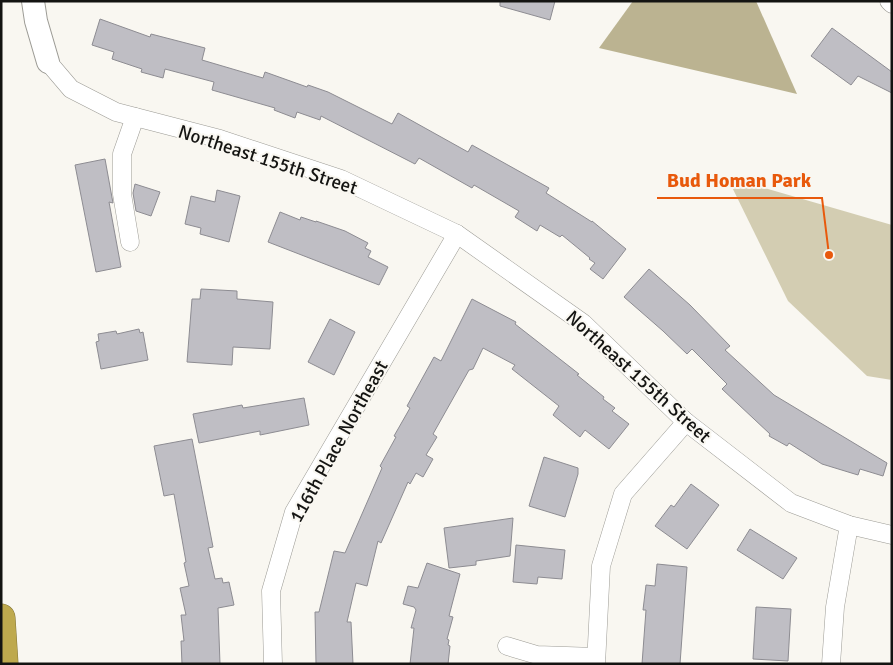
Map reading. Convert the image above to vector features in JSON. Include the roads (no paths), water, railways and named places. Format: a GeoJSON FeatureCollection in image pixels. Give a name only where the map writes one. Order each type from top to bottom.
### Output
{"type":"FeatureCollection","features":[{"type":"Feature","properties":{"kind":"highway"},"geometry":{"type":"LineString","coordinates":[[1,618],[4,664]]}},
{"type":"Feature","properties":{"kind":"street"},"geometry":{"type":"LineString","coordinates":[[33,1],[36,21],[48,62]]}},
{"type":"Feature","properties":{"kind":"street"},"geometry":{"type":"LineString","coordinates":[[889,1],[892,4]]}},
{"type":"Feature","properties":{"kind":"street","name":"Northeast 155th Street"},"geometry":{"type":"LineString","coordinates":[[48,62],[71,89],[116,112],[220,139],[341,179],[458,234],[583,322],[686,422],[791,503],[849,525],[892,535]]}},
{"type":"Feature","properties":{"kind":"street"},"geometry":{"type":"LineString","coordinates":[[130,242],[122,194],[122,154],[135,117]]}},
{"type":"Feature","properties":{"kind":"street","name":"116th Place Northeast"},"geometry":{"type":"LineString","coordinates":[[273,664],[271,592],[294,512],[458,234]]}},
{"type":"Feature","properties":{"kind":"street"},"geometry":{"type":"LineString","coordinates":[[507,646],[537,656],[596,660],[601,566],[623,494],[686,422]]}},
{"type":"Feature","properties":{"kind":"street"},"geometry":{"type":"LineString","coordinates":[[831,664],[835,607],[849,525]]}},
{"type":"Feature","properties":{"kind":"place","name":"Bud Homan Park"},"geometry":{"type":"Point","coordinates":[829,255]}}]}
